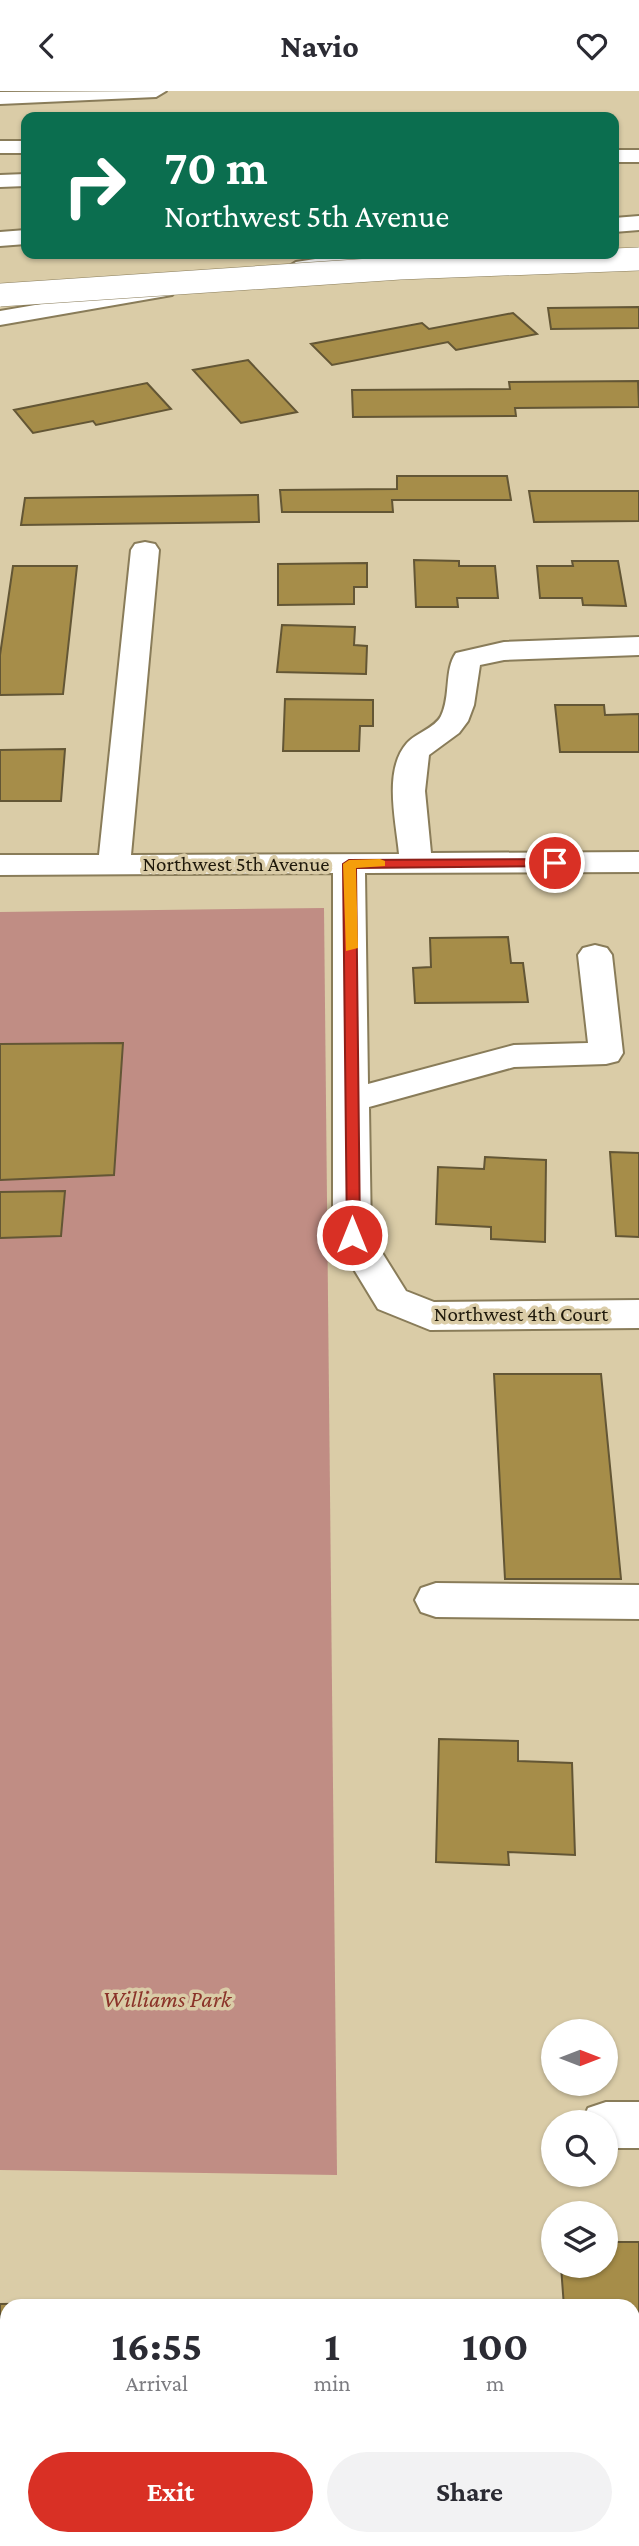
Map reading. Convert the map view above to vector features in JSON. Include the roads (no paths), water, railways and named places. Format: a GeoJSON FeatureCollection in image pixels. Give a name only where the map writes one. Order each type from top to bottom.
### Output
{"type":"FeatureCollection","features":[{"type":"Feature","properties":{"kind":"main road"},"geometry":{"type":"LineString","coordinates":[[0,98],[156,91]]}},
{"type":"Feature","properties":{"kind":"main road"},"geometry":{"type":"LineString","coordinates":[[0,147],[21,147]]}},
{"type":"Feature","properties":{"kind":"main road"},"geometry":{"type":"LineString","coordinates":[[619,156],[639,156]]}},
{"type":"Feature","properties":{"kind":"main road"},"geometry":{"type":"LineString","coordinates":[[0,181],[21,180]]}},
{"type":"Feature","properties":{"kind":"main road"},"geometry":{"type":"LineString","coordinates":[[619,207],[639,207]]}},
{"type":"Feature","properties":{"kind":"main road"},"geometry":{"type":"LineString","coordinates":[[619,225],[639,223]]}},
{"type":"Feature","properties":{"kind":"main road"},"geometry":{"type":"LineString","coordinates":[[0,239],[21,237]]}},
{"type":"Feature","properties":{"kind":"main road"},"geometry":{"type":"LineString","coordinates":[[0,318],[357,259]]}},
{"type":"Feature","properties":{"kind":"main road"},"geometry":{"type":"LineString","coordinates":[[0,295],[400,268],[639,259]]}},
{"type":"Feature","properties":{"kind":"main road"},"geometry":{"type":"LineString","coordinates":[[114,865],[145,550]]}},
{"type":"Feature","properties":{"kind":"main road"},"geometry":{"type":"LineString","coordinates":[[416,863],[410,774],[414,755],[451,725],[459,702],[466,659],[504,651],[639,646]]}},
{"type":"Feature","properties":{"kind":"main road","name":"Northwest 5th Avenue"},"geometry":{"type":"LineString","coordinates":[[0,865],[639,862]]}},
{"type":"Feature","properties":{"kind":"main road","name":"Northwest 4th Court"},"geometry":{"type":"LineString","coordinates":[[349,864],[354,1100],[352,1235],[392,1300],[430,1316],[639,1314]]}},
{"type":"Feature","properties":{"kind":"main road"},"geometry":{"type":"LineString","coordinates":[[354,1100],[514,1056],[606,1053],[595,955]]}},
{"type":"Feature","properties":{"kind":"main road"},"geometry":{"type":"LineString","coordinates":[[436,1600],[639,1602]]}},
{"type":"Feature","properties":{"kind":"main road"},"geometry":{"type":"LineString","coordinates":[[618,2125],[639,2125]]}},
{"type":"Feature","properties":{"kind":"park label","name":"Williams Park"},"geometry":{"type":"Point","coordinates":[167,1998]}}]}
